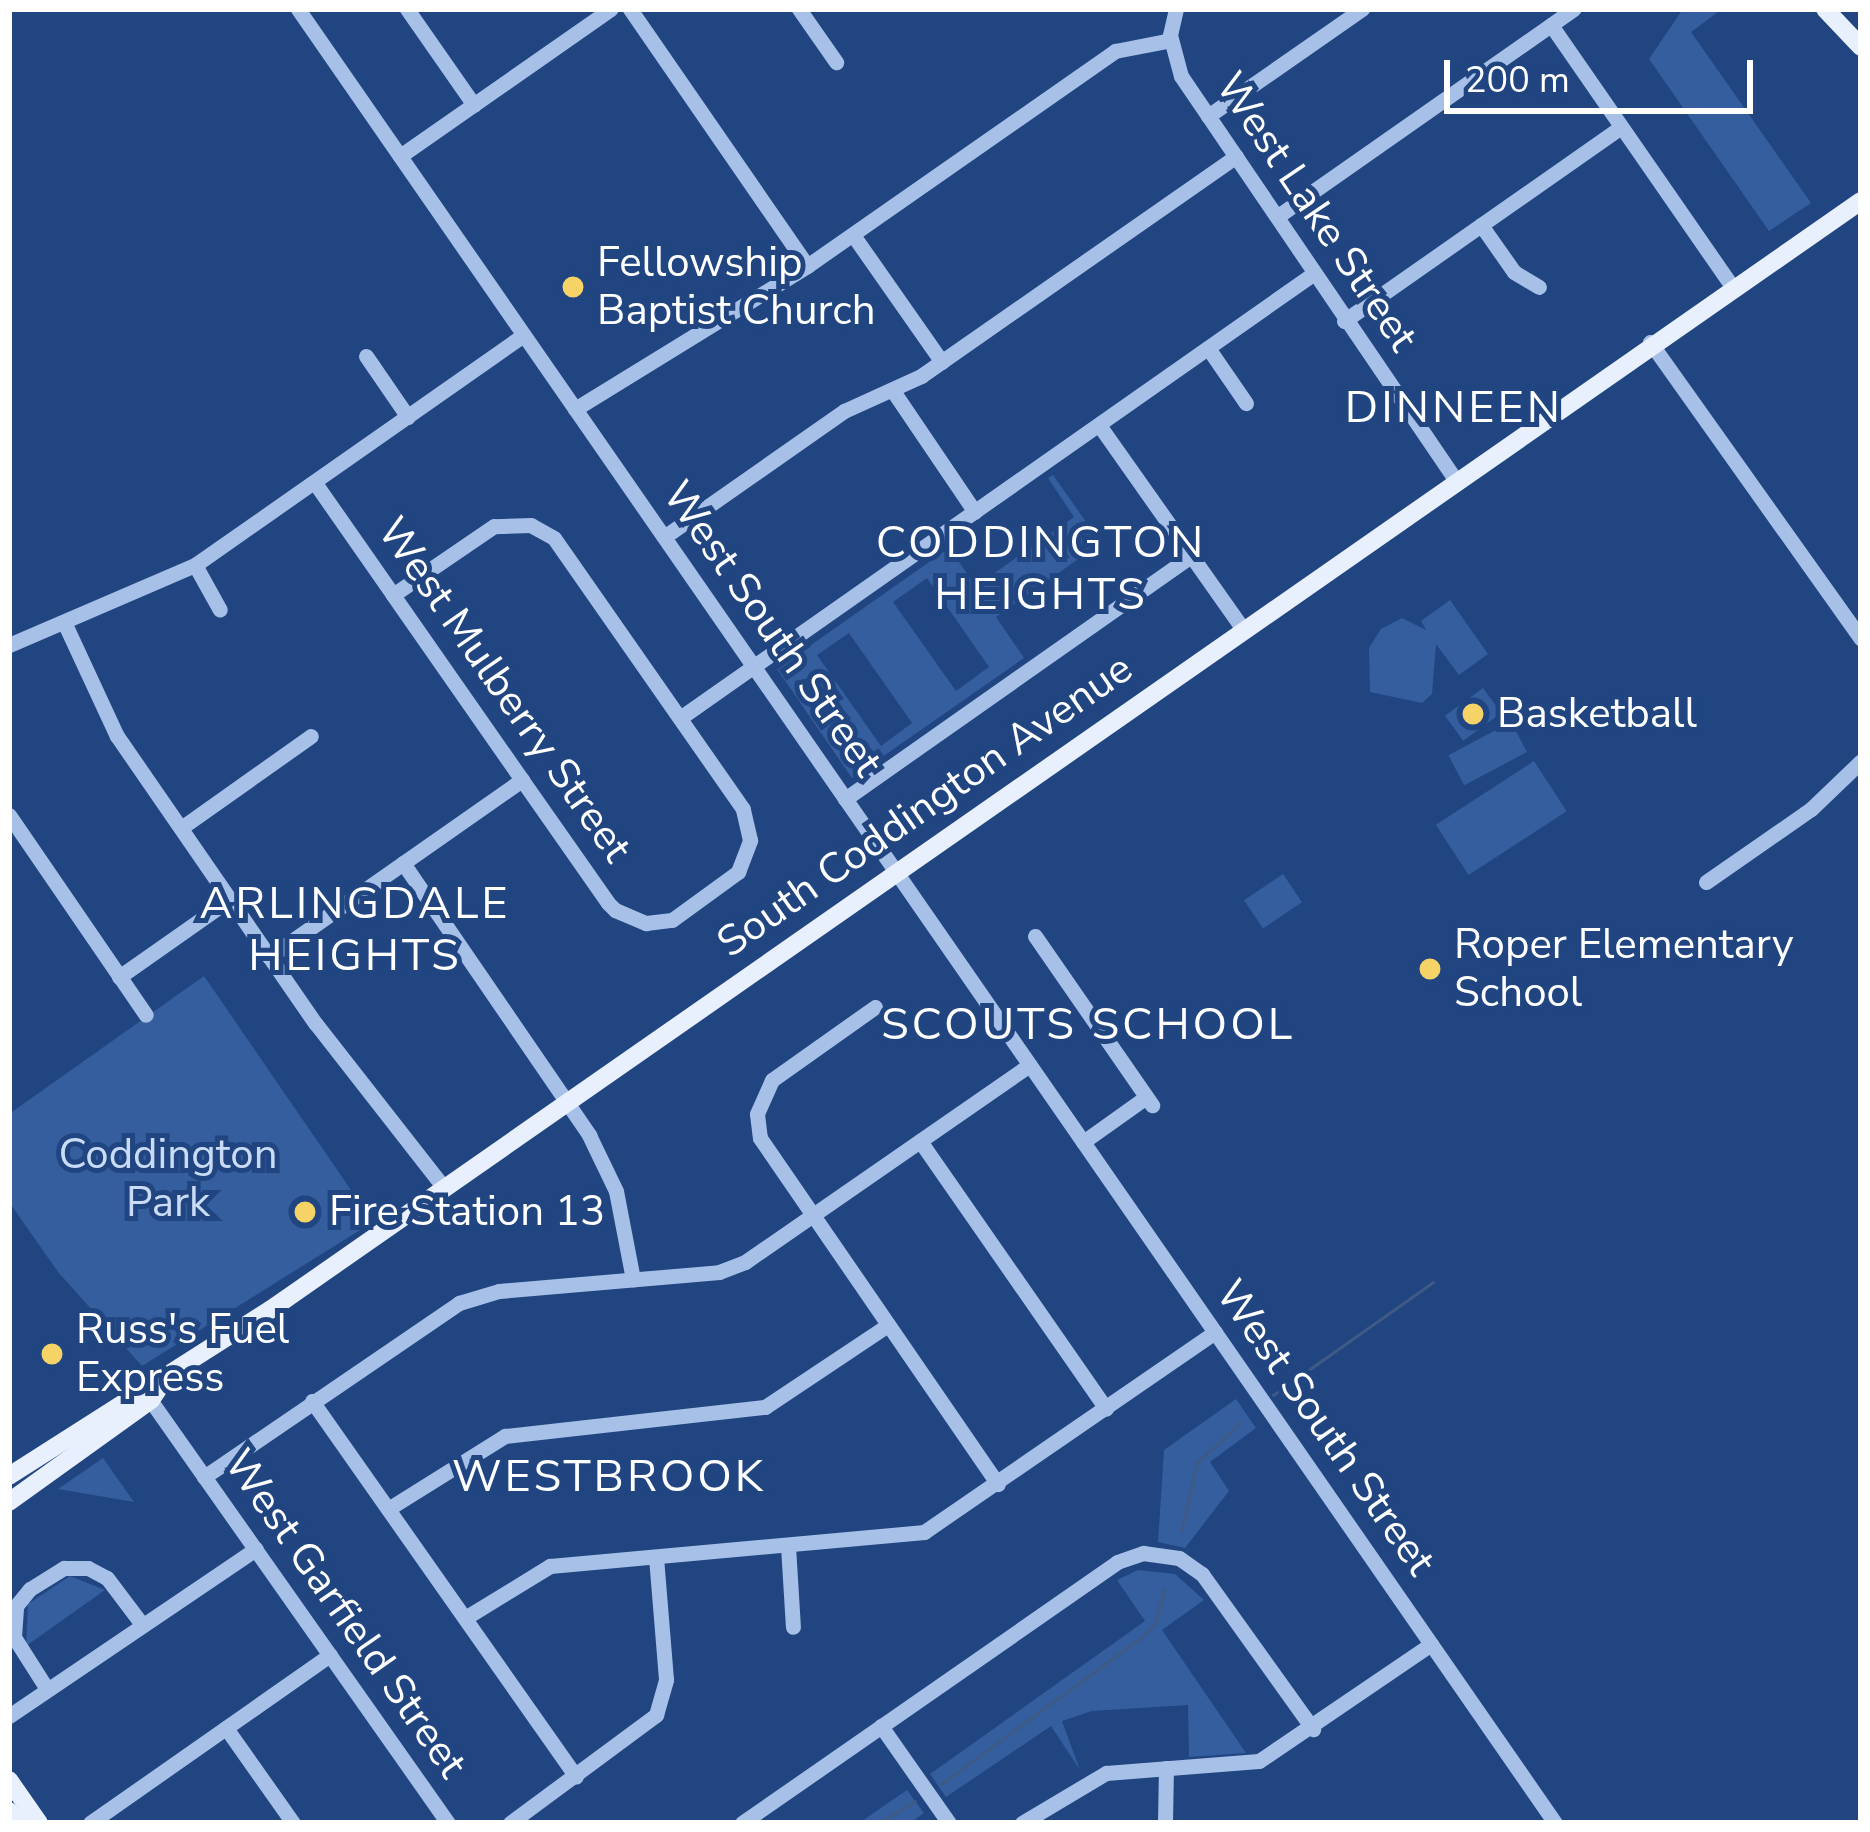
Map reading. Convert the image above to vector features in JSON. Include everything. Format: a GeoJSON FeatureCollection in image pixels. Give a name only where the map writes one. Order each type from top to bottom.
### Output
{"type":"FeatureCollection","features":[{"type":"Feature","properties":{"kind":"main road"},"geometry":{"type":"LineString","coordinates":[[1825,9],[1861,47]]}},
{"type":"Feature","properties":{"kind":"main road","name":"South Coddington Avenue"},"geometry":{"type":"LineString","coordinates":[[9,1502],[146,1394],[1853,203],[1861,188]]}},
{"type":"Feature","properties":{"kind":"main road","name":"South Coddington Avenue"},"geometry":{"type":"LineString","coordinates":[[9,1476],[146,1394]]}},
{"type":"Feature","properties":{"kind":"main road"},"geometry":{"type":"LineString","coordinates":[[9,1780],[39,1823]]}},
{"type":"Feature","properties":{"kind":"main road"},"geometry":{"type":"LineString","coordinates":[[9,1811],[18,1823]]}},
{"type":"Feature","properties":{"kind":"street","name":"West South Street"},"geometry":{"type":"LineString","coordinates":[[298,9],[1555,1823]]}},
{"type":"Feature","properties":{"kind":"street"},"geometry":{"type":"LineString","coordinates":[[407,9],[474,105]]}},
{"type":"Feature","properties":{"kind":"street"},"geometry":{"type":"LineString","coordinates":[[400,156],[611,9]]}},
{"type":"Feature","properties":{"kind":"street"},"geometry":{"type":"LineString","coordinates":[[630,9],[808,266]]}},
{"type":"Feature","properties":{"kind":"street"},"geometry":{"type":"LineString","coordinates":[[800,9],[836,62]]}},
{"type":"Feature","properties":{"kind":"street"},"geometry":{"type":"LineString","coordinates":[[575,409],[808,266],[1115,51],[1171,40],[1176,9]]}},
{"type":"Feature","properties":{"kind":"street"},"geometry":{"type":"LineString","coordinates":[[1208,116],[1362,9]]}},
{"type":"Feature","properties":{"kind":"street"},"geometry":{"type":"LineString","coordinates":[[1278,216],[1574,9]]}},
{"type":"Feature","properties":{"kind":"street"},"geometry":{"type":"LineString","coordinates":[[1551,26],[1731,285]]}},
{"type":"Feature","properties":{"kind":"street","name":"West Lake Street"},"geometry":{"type":"LineString","coordinates":[[1171,40],[1181,76],[1455,479]]}},
{"type":"Feature","properties":{"kind":"street"},"geometry":{"type":"LineString","coordinates":[[1344,321],[1622,127]]}},
{"type":"Feature","properties":{"kind":"street"},"geometry":{"type":"LineString","coordinates":[[664,537],[844,411],[893,391],[942,362],[1236,156]]}},
{"type":"Feature","properties":{"kind":"street"},"geometry":{"type":"LineString","coordinates":[[1481,225],[1514,272],[1539,287]]}},
{"type":"Feature","properties":{"kind":"street"},"geometry":{"type":"LineString","coordinates":[[853,235],[942,362]]}},
{"type":"Feature","properties":{"kind":"street"},"geometry":{"type":"LineString","coordinates":[[393,595],[486,530],[531,525],[563,548],[680,718],[1313,274]]}},
{"type":"Feature","properties":{"kind":"street"},"geometry":{"type":"LineString","coordinates":[[9,645],[195,565],[524,335]]}},
{"type":"Feature","properties":{"kind":"street"},"geometry":{"type":"LineString","coordinates":[[1650,342],[1861,639]]}},
{"type":"Feature","properties":{"kind":"street"},"geometry":{"type":"LineString","coordinates":[[1208,348],[1246,403]]}},
{"type":"Feature","properties":{"kind":"street"},"geometry":{"type":"LineString","coordinates":[[366,356],[409,417]]}},
{"type":"Feature","properties":{"kind":"street"},"geometry":{"type":"LineString","coordinates":[[893,391],[975,512]]}},
{"type":"Feature","properties":{"kind":"street"},"geometry":{"type":"LineString","coordinates":[[1099,425],[1242,628]]}},
{"type":"Feature","properties":{"kind":"street","name":"West Mulberry Street"},"geometry":{"type":"LineString","coordinates":[[316,482],[608,903],[646,923],[681,916],[729,882],[750,840],[743,808],[680,718]]}},
{"type":"Feature","properties":{"kind":"street"},"geometry":{"type":"LineString","coordinates":[[845,799],[1191,556]]}},
{"type":"Feature","properties":{"kind":"street"},"geometry":{"type":"LineString","coordinates":[[195,565],[220,610]]}},
{"type":"Feature","properties":{"kind":"street"},"geometry":{"type":"LineString","coordinates":[[64,622],[101,708],[181,828],[269,957],[444,1188]]}},
{"type":"Feature","properties":{"kind":"street"},"geometry":{"type":"LineString","coordinates":[[181,828],[311,736]]}},
{"type":"Feature","properties":{"kind":"street"},"geometry":{"type":"LineString","coordinates":[[1706,882],[1811,809],[1861,761]]}},
{"type":"Feature","properties":{"kind":"street"},"geometry":{"type":"LineString","coordinates":[[269,957],[522,780]]}},
{"type":"Feature","properties":{"kind":"street"},"geometry":{"type":"LineString","coordinates":[[9,815],[146,1015]]}},
{"type":"Feature","properties":{"kind":"street"},"geometry":{"type":"LineString","coordinates":[[403,863],[567,1102],[616,1191],[633,1279]]}},
{"type":"Feature","properties":{"kind":"street"},"geometry":{"type":"LineString","coordinates":[[119,977],[230,899]]}},
{"type":"Feature","properties":{"kind":"street"},"geometry":{"type":"LineString","coordinates":[[1035,936],[1149,1101],[1083,1142]]}},
{"type":"Feature","properties":{"kind":"street"},"geometry":{"type":"LineString","coordinates":[[875,1007],[782,1070],[754,1113],[764,1147],[998,1484]]}},
{"type":"Feature","properties":{"kind":"street"},"geometry":{"type":"LineString","coordinates":[[205,1477],[459,1303],[499,1291],[731,1269],[1030,1065]]}},
{"type":"Feature","properties":{"kind":"street"},"geometry":{"type":"LineString","coordinates":[[920,1141],[1106,1409]]}},
{"type":"Feature","properties":{"kind":"street"},"geometry":{"type":"LineString","coordinates":[[388,1509],[505,1436],[765,1407],[888,1325]]}},
{"type":"Feature","properties":{"kind":"street"},"geometry":{"type":"LineString","coordinates":[[465,1618],[537,1570],[924,1532],[1215,1333]]}},
{"type":"Feature","properties":{"kind":"street","name":"West Garfield Street"},"geometry":{"type":"LineString","coordinates":[[146,1394],[448,1823]]}},
{"type":"Feature","properties":{"kind":"street"},"geometry":{"type":"LineString","coordinates":[[312,1401],[576,1776]]}},
{"type":"Feature","properties":{"kind":"street"},"geometry":{"type":"LineString","coordinates":[[788,1546],[793,1627]]}},
{"type":"Feature","properties":{"kind":"street"},"geometry":{"type":"LineString","coordinates":[[9,1716],[256,1550]]}},
{"type":"Feature","properties":{"kind":"street"},"geometry":{"type":"LineString","coordinates":[[742,1823],[1117,1562],[1165,1554],[1202,1574],[1312,1729]]}},
{"type":"Feature","properties":{"kind":"street"},"geometry":{"type":"LineString","coordinates":[[510,1823],[638,1734],[661,1704],[656,1557]]}},
{"type":"Feature","properties":{"kind":"street"},"geometry":{"type":"LineString","coordinates":[[46,1689],[14,1637],[16,1606],[30,1588],[64,1568],[88,1568],[113,1584],[141,1623]]}},
{"type":"Feature","properties":{"kind":"street"},"geometry":{"type":"LineString","coordinates":[[1022,1823],[1106,1773],[1241,1766],[1312,1729],[1431,1645]]}},
{"type":"Feature","properties":{"kind":"street"},"geometry":{"type":"LineString","coordinates":[[89,1823],[330,1654]]}},
{"type":"Feature","properties":{"kind":"street"},"geometry":{"type":"LineString","coordinates":[[881,1726],[949,1823]]}},
{"type":"Feature","properties":{"kind":"street"},"geometry":{"type":"LineString","coordinates":[[226,1727],[293,1823]]}},
{"type":"Feature","properties":{"kind":"street"},"geometry":{"type":"LineString","coordinates":[[1165,1823],[1166,1768]]}},
{"type":"Feature","properties":{"kind":"green space"},"geometry":{"type":"Polygon","coordinates":[[[1683,9],[1722,9],[1691,32],[1811,203],[1769,231],[1649,59],[1683,9]]]}},
{"type":"Feature","properties":{"kind":"green space"},"geometry":{"type":"Polygon","coordinates":[[[1053,475],[1101,543],[996,617],[1024,658],[852,778],[777,669],[949,548],[976,586],[1074,517],[1048,478],[1053,475]],[[927,578],[893,602],[956,691],[989,667],[927,578]],[[849,633],[817,655],[881,746],[912,723],[849,633]]]}},
{"type":"Feature","properties":{"kind":"green space"},"geometry":{"type":"Polygon","coordinates":[[[1450,600],[1488,654],[1459,675],[1436,644],[1432,694],[1422,703],[1370,692],[1369,648],[1381,629],[1402,618],[1426,630],[1421,621],[1450,600]]]}},
{"type":"Feature","properties":{"kind":"green space","name":"Basketball"},"geometry":{"type":"Polygon","coordinates":[[[1483,688],[1501,713],[1463,741],[1445,716],[1483,688]]]}},
{"type":"Feature","properties":{"kind":"green space"},"geometry":{"type":"Polygon","coordinates":[[[1511,722],[1527,752],[1464,785],[1448,755],[1511,722]]]}},
{"type":"Feature","properties":{"kind":"green space"},"geometry":{"type":"Polygon","coordinates":[[[1534,761],[1567,811],[1469,875],[1436,825],[1534,761]]]}},
{"type":"Feature","properties":{"kind":"green space"},"geometry":{"type":"Polygon","coordinates":[[[1283,874],[1302,902],[1263,928],[1244,900],[1283,874]]]}},
{"type":"Feature","properties":{"kind":"green space","name":"Coddington Park"},"geometry":{"type":"Polygon","coordinates":[[[204,976],[373,1222],[142,1366],[58,1272],[9,1202],[9,1114],[204,976]]]}},
{"type":"Feature","properties":{"kind":"green space"},"geometry":{"type":"Polygon","coordinates":[[[1236,1399],[1256,1428],[1210,1462],[1229,1491],[1185,1548],[1158,1542],[1164,1450],[1236,1399]]]}},
{"type":"Feature","properties":{"kind":"green space"},"geometry":{"type":"Polygon","coordinates":[[[103,1458],[134,1502],[58,1489],[103,1458]]]}},
{"type":"Feature","properties":{"kind":"green space"},"geometry":{"type":"Polygon","coordinates":[[[1138,1570],[1175,1574],[1204,1600],[1162,1630],[1246,1753],[1189,1757],[1188,1705],[1092,1711],[1062,1721],[1080,1770],[1051,1726],[946,1797],[930,1774],[1145,1621],[1117,1580],[1138,1570]]]}},
{"type":"Feature","properties":{"kind":"green space"},"geometry":{"type":"Polygon","coordinates":[[[70,1576],[105,1590],[26,1646],[28,1604],[70,1576]]]}},
{"type":"Feature","properties":{"kind":"green space"},"geometry":{"type":"Polygon","coordinates":[[[907,1790],[924,1813],[910,1823],[859,1823],[907,1790]]]}},
{"type":"Feature","properties":{"kind":"waterway"},"geometry":{"type":"LineString","coordinates":[[1273,1395],[1433,1282]]}},
{"type":"Feature","properties":{"kind":"waterway"},"geometry":{"type":"LineString","coordinates":[[1181,1531],[1197,1463],[1240,1422]]}},
{"type":"Feature","properties":{"kind":"waterway"},"geometry":{"type":"LineString","coordinates":[[941,1784],[1138,1640],[1155,1623],[1164,1589]]}},
{"type":"Feature","properties":{"kind":"waterway"},"geometry":{"type":"LineString","coordinates":[[879,1823],[915,1801]]}},
{"type":"Feature","properties":{"kind":"place","name":"Fellowship Baptist Church"},"geometry":{"type":"Point","coordinates":[573,287]}},
{"type":"Feature","properties":{"kind":"place","name":"Basketball"},"geometry":{"type":"Point","coordinates":[1473,714]}},
{"type":"Feature","properties":{"kind":"place","name":"Roper Elementary School"},"geometry":{"type":"Point","coordinates":[1430,969]}},
{"type":"Feature","properties":{"kind":"place","name":"Fire Station 13"},"geometry":{"type":"Point","coordinates":[305,1212]}},
{"type":"Feature","properties":{"kind":"place","name":"Russ's Fuel Express"},"geometry":{"type":"Point","coordinates":[52,1354]}},
{"type":"Feature","properties":{"kind":"district","name":"DINNEEN"},"geometry":{"type":"Point","coordinates":[1454,408]}},
{"type":"Feature","properties":{"kind":"district","name":"CODDINGTON HEIGHTS"},"geometry":{"type":"Point","coordinates":[1041,569]}},
{"type":"Feature","properties":{"kind":"district","name":"ARLINGDALE HEIGHTS"},"geometry":{"type":"Point","coordinates":[355,930]}},
{"type":"Feature","properties":{"kind":"district","name":"SCOUTS SCHOOL"},"geometry":{"type":"Point","coordinates":[1088,1025]}},
{"type":"Feature","properties":{"kind":"district","name":"WESTBROOK"},"geometry":{"type":"Point","coordinates":[609,1477]}}]}
